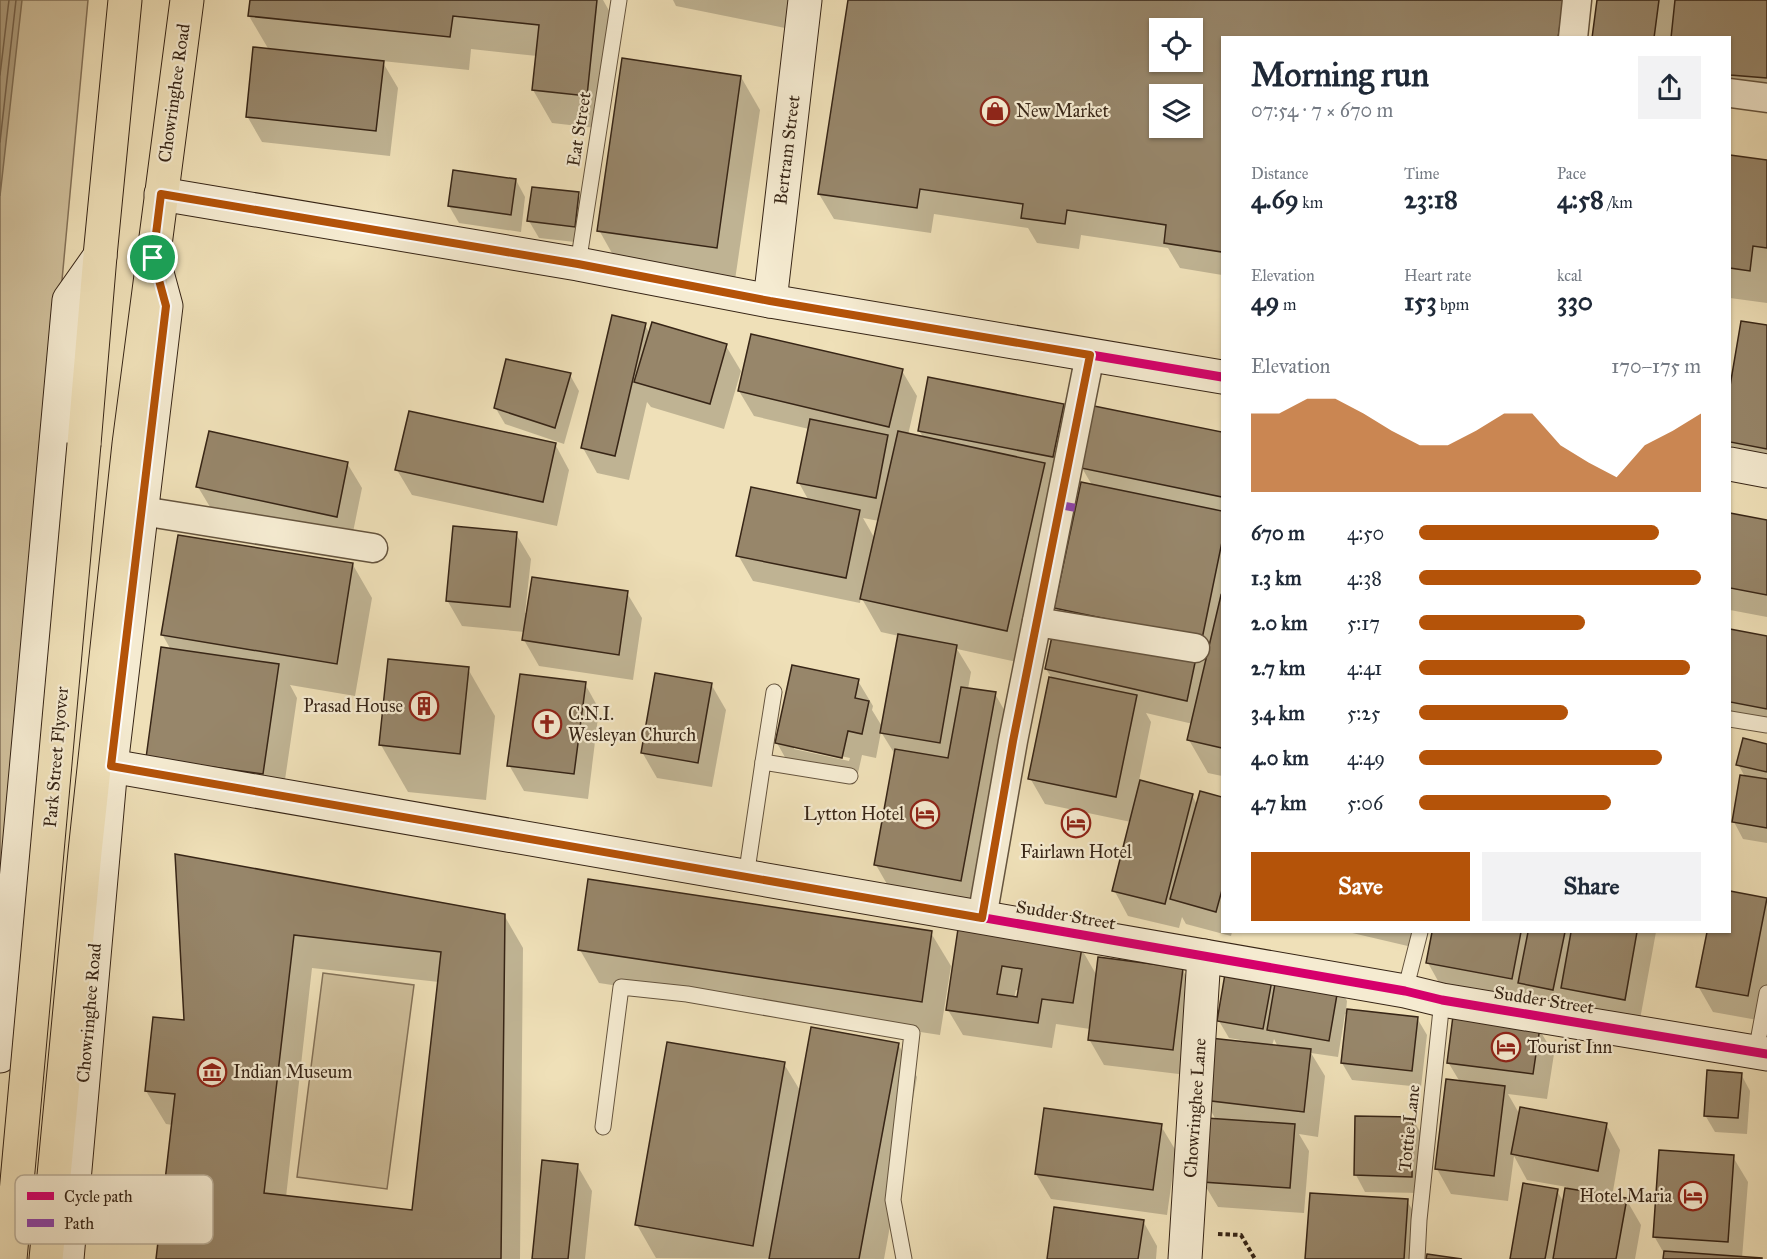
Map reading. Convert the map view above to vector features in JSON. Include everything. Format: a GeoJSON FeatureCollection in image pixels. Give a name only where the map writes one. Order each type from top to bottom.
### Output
{"type":"FeatureCollection","features":[{"type":"Feature","properties":{"kind":"main road"},"geometry":{"type":"LineString","coordinates":[[100,256],[125,0]]}},
{"type":"Feature","properties":{"kind":"main road","name":"Chowringhee Road"},"geometry":{"type":"LineString","coordinates":[[153,258],[187,0]]}},
{"type":"Feature","properties":{"kind":"main road","name":"Park Street Flyover"},"geometry":{"type":"LineString","coordinates":[[18,1175],[100,256]]}},
{"type":"Feature","properties":{"kind":"main road"},"geometry":{"type":"LineString","coordinates":[[54,1175],[85,852],[129,444],[153,258]]}},
{"type":"Feature","properties":{"kind":"main road","name":"Park Street Flyover"},"geometry":{"type":"LineString","coordinates":[[10,1259],[15,1204]]}},
{"type":"Feature","properties":{"kind":"main road"},"geometry":{"type":"LineString","coordinates":[[46,1259],[47,1244]]}},
{"type":"Feature","properties":{"kind":"street","name":"Bertram Street"},"geometry":{"type":"LineString","coordinates":[[770,301],[805,0]]}},
{"type":"Feature","properties":{"kind":"street"},"geometry":{"type":"LineString","coordinates":[[1573,36],[1577,0]]}},
{"type":"Feature","properties":{"kind":"street"},"geometry":{"type":"LineString","coordinates":[[1731,93],[1767,98]]}},
{"type":"Feature","properties":{"kind":"street"},"geometry":{"type":"LineString","coordinates":[[161,194],[578,264],[770,301],[1221,377]]}},
{"type":"Feature","properties":{"kind":"street"},"geometry":{"type":"LineString","coordinates":[[0,1056],[69,300],[100,256]]}},
{"type":"Feature","properties":{"kind":"street","name":"Chowringhee Road"},"geometry":{"type":"LineString","coordinates":[[74,1175],[111,766],[166,306],[153,258]]}},
{"type":"Feature","properties":{"kind":"street"},"geometry":{"type":"LineString","coordinates":[[982,918],[1013,741],[1090,355]]}},
{"type":"Feature","properties":{"kind":"street"},"geometry":{"type":"LineString","coordinates":[[1731,464],[1767,471]]}},
{"type":"Feature","properties":{"kind":"street"},"geometry":{"type":"LineString","coordinates":[[142,511],[374,548]]}},
{"type":"Feature","properties":{"kind":"street"},"geometry":{"type":"LineString","coordinates":[[1037,622],[1195,648]]}},
{"type":"Feature","properties":{"kind":"street","name":"Sudder Street"},"geometry":{"type":"LineString","coordinates":[[111,766],[1405,991],[1442,1000],[1762,1053]]}},
{"type":"Feature","properties":{"kind":"street","name":"Chowringhee Lane"},"geometry":{"type":"LineString","coordinates":[[1186,1245],[1204,956]]}},
{"type":"Feature","properties":{"kind":"street","name":"Chowringhee Road"},"geometry":{"type":"LineString","coordinates":[[67,1259],[68,1244]]}},
{"type":"Feature","properties":{"kind":"lane","name":"Eat Street"},"geometry":{"type":"LineString","coordinates":[[578,264],[619,0]]}},
{"type":"Feature","properties":{"kind":"lane"},"geometry":{"type":"LineString","coordinates":[[746,877],[774,692]]}},
{"type":"Feature","properties":{"kind":"lane"},"geometry":{"type":"LineString","coordinates":[[1731,719],[1767,725]]}},
{"type":"Feature","properties":{"kind":"lane"},"geometry":{"type":"LineString","coordinates":[[763,762],[850,776]]}},
{"type":"Feature","properties":{"kind":"lane"},"geometry":{"type":"LineString","coordinates":[[1405,991],[1420,933]]}},
{"type":"Feature","properties":{"kind":"lane"},"geometry":{"type":"LineString","coordinates":[[603,1127],[621,987],[687,994],[912,1033],[893,1200],[904,1259]]}},
{"type":"Feature","properties":{"kind":"lane"},"geometry":{"type":"LineString","coordinates":[[1762,1053],[1767,993]]}},
{"type":"Feature","properties":{"kind":"lane","name":"Tottie Lane"},"geometry":{"type":"LineString","coordinates":[[1417,1259],[1442,1000]]}},
{"type":"Feature","properties":{"kind":"path"},"geometry":{"type":"LineString","coordinates":[[1186,1245],[1241,1235],[1255,1259]]}},
{"type":"Feature","properties":{"kind":"shaded area"},"geometry":{"type":"Polygon","coordinates":[[[0,0],[88,0],[0,948],[0,0]]]}},
{"type":"Feature","properties":{"kind":"shaded area"},"geometry":{"type":"Polygon","coordinates":[[[323,973],[414,985],[387,1189],[297,1177],[323,973]]]}},
{"type":"Feature","properties":{"kind":"water"},"geometry":{"type":"Polygon","coordinates":[[[0,0],[22,0],[0,196],[0,0]]]}},
{"type":"Feature","properties":{"kind":"building"},"geometry":{"type":"Polygon","coordinates":[[[250,0],[597,0],[587,96],[532,90],[539,25],[453,16],[450,37],[248,16],[250,0]]]}},
{"type":"Feature","properties":{"kind":"building","name":"New Market"},"geometry":{"type":"Polygon","coordinates":[[[848,0],[1564,0],[1558,36],[1221,36],[1221,252],[1164,243],[1166,225],[1067,210],[1065,224],[1021,218],[1023,204],[920,189],[917,208],[818,194],[848,0]]]}},
{"type":"Feature","properties":{"kind":"building"},"geometry":{"type":"Polygon","coordinates":[[[1597,0],[1659,0],[1654,36],[1592,36],[1597,0]]]}},
{"type":"Feature","properties":{"kind":"building"},"geometry":{"type":"Polygon","coordinates":[[[1675,0],[1767,0],[1767,78],[1731,75],[1731,36],[1671,36],[1675,0]]]}},
{"type":"Feature","properties":{"kind":"building"},"geometry":{"type":"Polygon","coordinates":[[[253,47],[384,61],[376,131],[246,117],[253,47]]]}},
{"type":"Feature","properties":{"kind":"building"},"geometry":{"type":"Polygon","coordinates":[[[622,58],[741,76],[717,248],[597,231],[622,58]]]}},
{"type":"Feature","properties":{"kind":"building"},"geometry":{"type":"Polygon","coordinates":[[[1731,155],[1767,160],[1767,248],[1753,246],[1750,271],[1731,268],[1731,155]]]}},
{"type":"Feature","properties":{"kind":"building"},"geometry":{"type":"Polygon","coordinates":[[[453,170],[516,179],[511,215],[448,206],[453,170]]]}},
{"type":"Feature","properties":{"kind":"building"},"geometry":{"type":"Polygon","coordinates":[[[532,187],[579,192],[575,227],[527,221],[532,187]]]}},
{"type":"Feature","properties":{"kind":"building"},"geometry":{"type":"Polygon","coordinates":[[[612,315],[646,323],[615,456],[581,448],[612,315]]]}},
{"type":"Feature","properties":{"kind":"building"},"geometry":{"type":"Polygon","coordinates":[[[1741,321],[1767,325],[1767,449],[1731,442],[1731,380],[1741,321]]]}},
{"type":"Feature","properties":{"kind":"building"},"geometry":{"type":"Polygon","coordinates":[[[652,322],[727,344],[710,404],[634,382],[652,322]]]}},
{"type":"Feature","properties":{"kind":"building"},"geometry":{"type":"Polygon","coordinates":[[[751,334],[903,369],[889,427],[738,391],[751,334]]]}},
{"type":"Feature","properties":{"kind":"building"},"geometry":{"type":"Polygon","coordinates":[[[506,359],[571,373],[555,428],[494,408],[506,359]]]}},
{"type":"Feature","properties":{"kind":"building"},"geometry":{"type":"Polygon","coordinates":[[[928,377],[1064,404],[1053,457],[918,431],[928,377]]]}},
{"type":"Feature","properties":{"kind":"building"},"geometry":{"type":"Polygon","coordinates":[[[1094,406],[1221,432],[1221,497],[1081,468],[1094,406]]]}},
{"type":"Feature","properties":{"kind":"building"},"geometry":{"type":"Polygon","coordinates":[[[409,411],[556,443],[543,502],[395,470],[409,411]]]}},
{"type":"Feature","properties":{"kind":"building"},"geometry":{"type":"Polygon","coordinates":[[[810,419],[888,435],[876,498],[797,483],[810,419]]]}},
{"type":"Feature","properties":{"kind":"building"},"geometry":{"type":"Polygon","coordinates":[[[209,431],[348,462],[337,517],[196,487],[209,431]]]}},
{"type":"Feature","properties":{"kind":"building"},"geometry":{"type":"Polygon","coordinates":[[[898,431],[1045,463],[1007,631],[860,599],[898,431]]]}},
{"type":"Feature","properties":{"kind":"building"},"geometry":{"type":"Polygon","coordinates":[[[1081,482],[1221,511],[1221,547],[1202,639],[1054,608],[1081,482]]]}},
{"type":"Feature","properties":{"kind":"building"},"geometry":{"type":"Polygon","coordinates":[[[751,487],[860,510],[846,578],[736,556],[751,487]]]}},
{"type":"Feature","properties":{"kind":"building"},"geometry":{"type":"Polygon","coordinates":[[[1731,513],[1767,520],[1767,595],[1731,588],[1731,513]]]}},
{"type":"Feature","properties":{"kind":"building"},"geometry":{"type":"Polygon","coordinates":[[[453,526],[517,532],[510,607],[446,601],[453,526]]]}},
{"type":"Feature","properties":{"kind":"building"},"geometry":{"type":"Polygon","coordinates":[[[178,535],[353,563],[337,664],[161,635],[178,535]]]}},
{"type":"Feature","properties":{"kind":"building"},"geometry":{"type":"Polygon","coordinates":[[[532,577],[628,591],[619,655],[522,640],[532,577]]]}},
{"type":"Feature","properties":{"kind":"building"},"geometry":{"type":"Polygon","coordinates":[[[1221,595],[1221,748],[1187,740],[1221,595]]]}},
{"type":"Feature","properties":{"kind":"building"},"geometry":{"type":"Polygon","coordinates":[[[1054,627],[1196,658],[1187,701],[1045,669],[1054,627]]]}},
{"type":"Feature","properties":{"kind":"building"},"geometry":{"type":"Polygon","coordinates":[[[1731,629],[1767,636],[1767,709],[1731,702],[1731,629]]]}},
{"type":"Feature","properties":{"kind":"building"},"geometry":{"type":"Polygon","coordinates":[[[898,634],[957,645],[940,743],[880,733],[898,634]]]}},
{"type":"Feature","properties":{"kind":"building"},"geometry":{"type":"Polygon","coordinates":[[[161,647],[279,664],[263,774],[146,758],[161,647]]]}},
{"type":"Feature","properties":{"kind":"building","name":"Prasad House"},"geometry":{"type":"Polygon","coordinates":[[[388,659],[469,667],[460,754],[379,745],[388,659]]]}},
{"type":"Feature","properties":{"kind":"building"},"geometry":{"type":"Polygon","coordinates":[[[792,665],[859,679],[855,698],[869,701],[862,734],[848,731],[842,758],[775,743],[792,665]]]}},
{"type":"Feature","properties":{"kind":"building"},"geometry":{"type":"Polygon","coordinates":[[[655,673],[712,683],[698,763],[641,753],[655,673]]]}},
{"type":"Feature","properties":{"kind":"building","name":"C.N.I. Wesleyan Church"},"geometry":{"type":"Polygon","coordinates":[[[520,674],[586,682],[574,774],[507,766],[520,674]]]}},
{"type":"Feature","properties":{"kind":"building"},"geometry":{"type":"Polygon","coordinates":[[[1049,677],[1137,695],[1116,797],[1028,779],[1049,677]]]}},
{"type":"Feature","properties":{"kind":"building"},"geometry":{"type":"Polygon","coordinates":[[[961,687],[996,692],[961,881],[874,865],[895,749],[948,758],[961,687]]]}},
{"type":"Feature","properties":{"kind":"building"},"geometry":{"type":"Polygon","coordinates":[[[1743,738],[1767,744],[1767,772],[1736,765],[1743,738]]]}},
{"type":"Feature","properties":{"kind":"building"},"geometry":{"type":"Polygon","coordinates":[[[1740,775],[1767,779],[1767,828],[1732,822],[1740,775]]]}},
{"type":"Feature","properties":{"kind":"building"},"geometry":{"type":"Polygon","coordinates":[[[1140,780],[1193,794],[1165,904],[1112,891],[1140,780]]]}},
{"type":"Feature","properties":{"kind":"building"},"geometry":{"type":"Polygon","coordinates":[[[1200,791],[1221,797],[1221,894],[1216,912],[1170,899],[1200,791]]]}},
{"type":"Feature","properties":{"kind":"building","name":"Indian Museum"},"geometry":{"type":"Polygon","coordinates":[[[175,854],[505,914],[501,1259],[156,1259],[158,1244],[213,1244],[213,1175],[166,1175],[175,1094],[145,1091],[153,1017],[184,1020],[175,854]],[[294,935],[264,1193],[412,1210],[441,952],[294,935]]]}},
{"type":"Feature","properties":{"kind":"building"},"geometry":{"type":"Polygon","coordinates":[[[588,879],[932,931],[922,1002],[578,950],[588,879]]]}},
{"type":"Feature","properties":{"kind":"building"},"geometry":{"type":"Polygon","coordinates":[[[1731,891],[1767,898],[1748,996],[1696,987],[1707,933],[1731,933],[1731,891]]]}},
{"type":"Feature","properties":{"kind":"building"},"geometry":{"type":"Polygon","coordinates":[[[958,929],[1082,947],[1073,1003],[1042,999],[1038,1023],[946,1010],[958,929]],[[1002,966],[997,994],[1017,997],[1022,969],[1002,966]]]}},
{"type":"Feature","properties":{"kind":"building"},"geometry":{"type":"Polygon","coordinates":[[[1432,933],[1521,933],[1512,979],[1426,963],[1432,933]]]}},
{"type":"Feature","properties":{"kind":"building"},"geometry":{"type":"Polygon","coordinates":[[[1528,933],[1565,933],[1553,990],[1518,983],[1528,933]]]}},
{"type":"Feature","properties":{"kind":"building"},"geometry":{"type":"Polygon","coordinates":[[[1571,933],[1637,933],[1625,1000],[1561,988],[1571,933]]]}},
{"type":"Feature","properties":{"kind":"building"},"geometry":{"type":"Polygon","coordinates":[[[1098,957],[1183,968],[1173,1050],[1088,1040],[1098,957]]]}},
{"type":"Feature","properties":{"kind":"building"},"geometry":{"type":"Polygon","coordinates":[[[1226,968],[1273,975],[1263,1029],[1217,1021],[1226,968]]]}},
{"type":"Feature","properties":{"kind":"building"},"geometry":{"type":"Polygon","coordinates":[[[1277,972],[1339,983],[1329,1041],[1267,1030],[1277,972]]]}},
{"type":"Feature","properties":{"kind":"building"},"geometry":{"type":"Polygon","coordinates":[[[1347,1009],[1418,1017],[1412,1071],[1341,1063],[1347,1009]]]}},
{"type":"Feature","properties":{"kind":"building"},"geometry":{"type":"Polygon","coordinates":[[[1453,1016],[1540,1027],[1533,1074],[1447,1063],[1453,1016]]]}},
{"type":"Feature","properties":{"kind":"building"},"geometry":{"type":"Polygon","coordinates":[[[811,1027],[899,1043],[859,1259],[769,1259],[811,1027]]]}},
{"type":"Feature","properties":{"kind":"building"},"geometry":{"type":"Polygon","coordinates":[[[1210,1038],[1311,1049],[1304,1112],[1203,1100],[1210,1038]]]}},
{"type":"Feature","properties":{"kind":"building"},"geometry":{"type":"Polygon","coordinates":[[[667,1042],[785,1062],[753,1246],[635,1225],[667,1042]]]}},
{"type":"Feature","properties":{"kind":"building"},"geometry":{"type":"Polygon","coordinates":[[[1707,1070],[1742,1073],[1738,1118],[1704,1116],[1707,1070]]]}},
{"type":"Feature","properties":{"kind":"building"},"geometry":{"type":"Polygon","coordinates":[[[1446,1079],[1505,1086],[1494,1176],[1435,1169],[1446,1079]]]}},
{"type":"Feature","properties":{"kind":"building"},"geometry":{"type":"Polygon","coordinates":[[[1520,1107],[1607,1123],[1598,1171],[1511,1154],[1520,1107]]]}},
{"type":"Feature","properties":{"kind":"building"},"geometry":{"type":"Polygon","coordinates":[[[1044,1108],[1162,1124],[1153,1190],[1035,1174],[1044,1108]]]}},
{"type":"Feature","properties":{"kind":"building"},"geometry":{"type":"Polygon","coordinates":[[[1355,1116],[1413,1117],[1412,1177],[1354,1175],[1355,1116]]]}},
{"type":"Feature","properties":{"kind":"building"},"geometry":{"type":"Polygon","coordinates":[[[1206,1118],[1295,1124],[1290,1188],[1202,1182],[1206,1118]]]}},
{"type":"Feature","properties":{"kind":"building","name":"Hotel Maria"},"geometry":{"type":"Polygon","coordinates":[[[1659,1150],[1734,1155],[1728,1242],[1653,1237],[1659,1150]]]}},
{"type":"Feature","properties":{"kind":"building"},"geometry":{"type":"Polygon","coordinates":[[[542,1160],[578,1164],[568,1259],[532,1259],[542,1160]]]}},
{"type":"Feature","properties":{"kind":"building"},"geometry":{"type":"Polygon","coordinates":[[[1523,1183],[1558,1189],[1545,1259],[1510,1259],[1523,1183]]]}},
{"type":"Feature","properties":{"kind":"building"},"geometry":{"type":"Polygon","coordinates":[[[1565,1188],[1627,1198],[1616,1259],[1553,1259],[1565,1188]]]}},
{"type":"Feature","properties":{"kind":"building"},"geometry":{"type":"Polygon","coordinates":[[[1310,1193],[1408,1199],[1404,1259],[1305,1259],[1310,1193]]]}},
{"type":"Feature","properties":{"kind":"building"},"geometry":{"type":"Polygon","coordinates":[[[1054,1207],[1144,1220],[1138,1259],[1047,1259],[1054,1207]]]}},
{"type":"Feature","properties":{"kind":"building"},"geometry":{"type":"Polygon","coordinates":[[[1664,1251],[1762,1258],[1762,1259],[1663,1259],[1664,1251]]]}},
{"type":"Feature","properties":{"kind":"building"},"geometry":{"type":"Polygon","coordinates":[[[1427,1254],[1462,1259],[1426,1259],[1427,1254]]]}},
{"type":"Feature","properties":{"kind":"marked path"},"geometry":{"type":"LineString","coordinates":[[1060,505],[1076,508]]}},
{"type":"Feature","properties":{"kind":"cycle path"},"geometry":{"type":"LineString","coordinates":[[161,194],[578,264],[770,301],[1221,377]]}},
{"type":"Feature","properties":{"kind":"cycle path"},"geometry":{"type":"LineString","coordinates":[[111,766],[1405,991],[1442,1000],[1767,1054]]}},
{"type":"Feature","properties":{"kind":"place","name":"New Market"},"geometry":{"type":"Point","coordinates":[995,111]}},
{"type":"Feature","properties":{"kind":"place","name":"Prasad House"},"geometry":{"type":"Point","coordinates":[424,706]}},
{"type":"Feature","properties":{"kind":"place","name":"C.N.I. Wesleyan Church"},"geometry":{"type":"Point","coordinates":[547,724]}},
{"type":"Feature","properties":{"kind":"place","name":"Lytton Hotel"},"geometry":{"type":"Point","coordinates":[925,814]}},
{"type":"Feature","properties":{"kind":"place","name":"Fairlawn Hotel"},"geometry":{"type":"Point","coordinates":[1076,823]}},
{"type":"Feature","properties":{"kind":"place","name":"Tourist Inn"},"geometry":{"type":"Point","coordinates":[1506,1047]}},
{"type":"Feature","properties":{"kind":"place","name":"Indian Museum"},"geometry":{"type":"Point","coordinates":[212,1072]}},
{"type":"Feature","properties":{"kind":"place","name":"Hotel Maria"},"geometry":{"type":"Point","coordinates":[1693,1196]}},
{"type":"Feature","properties":{"kind":"route"},"geometry":{"type":"LineString","coordinates":[[161,194],[578,264],[770,301],[1090,355],[1013,741],[982,918],[111,766],[166,306],[153,258],[161,194]]}}]}
